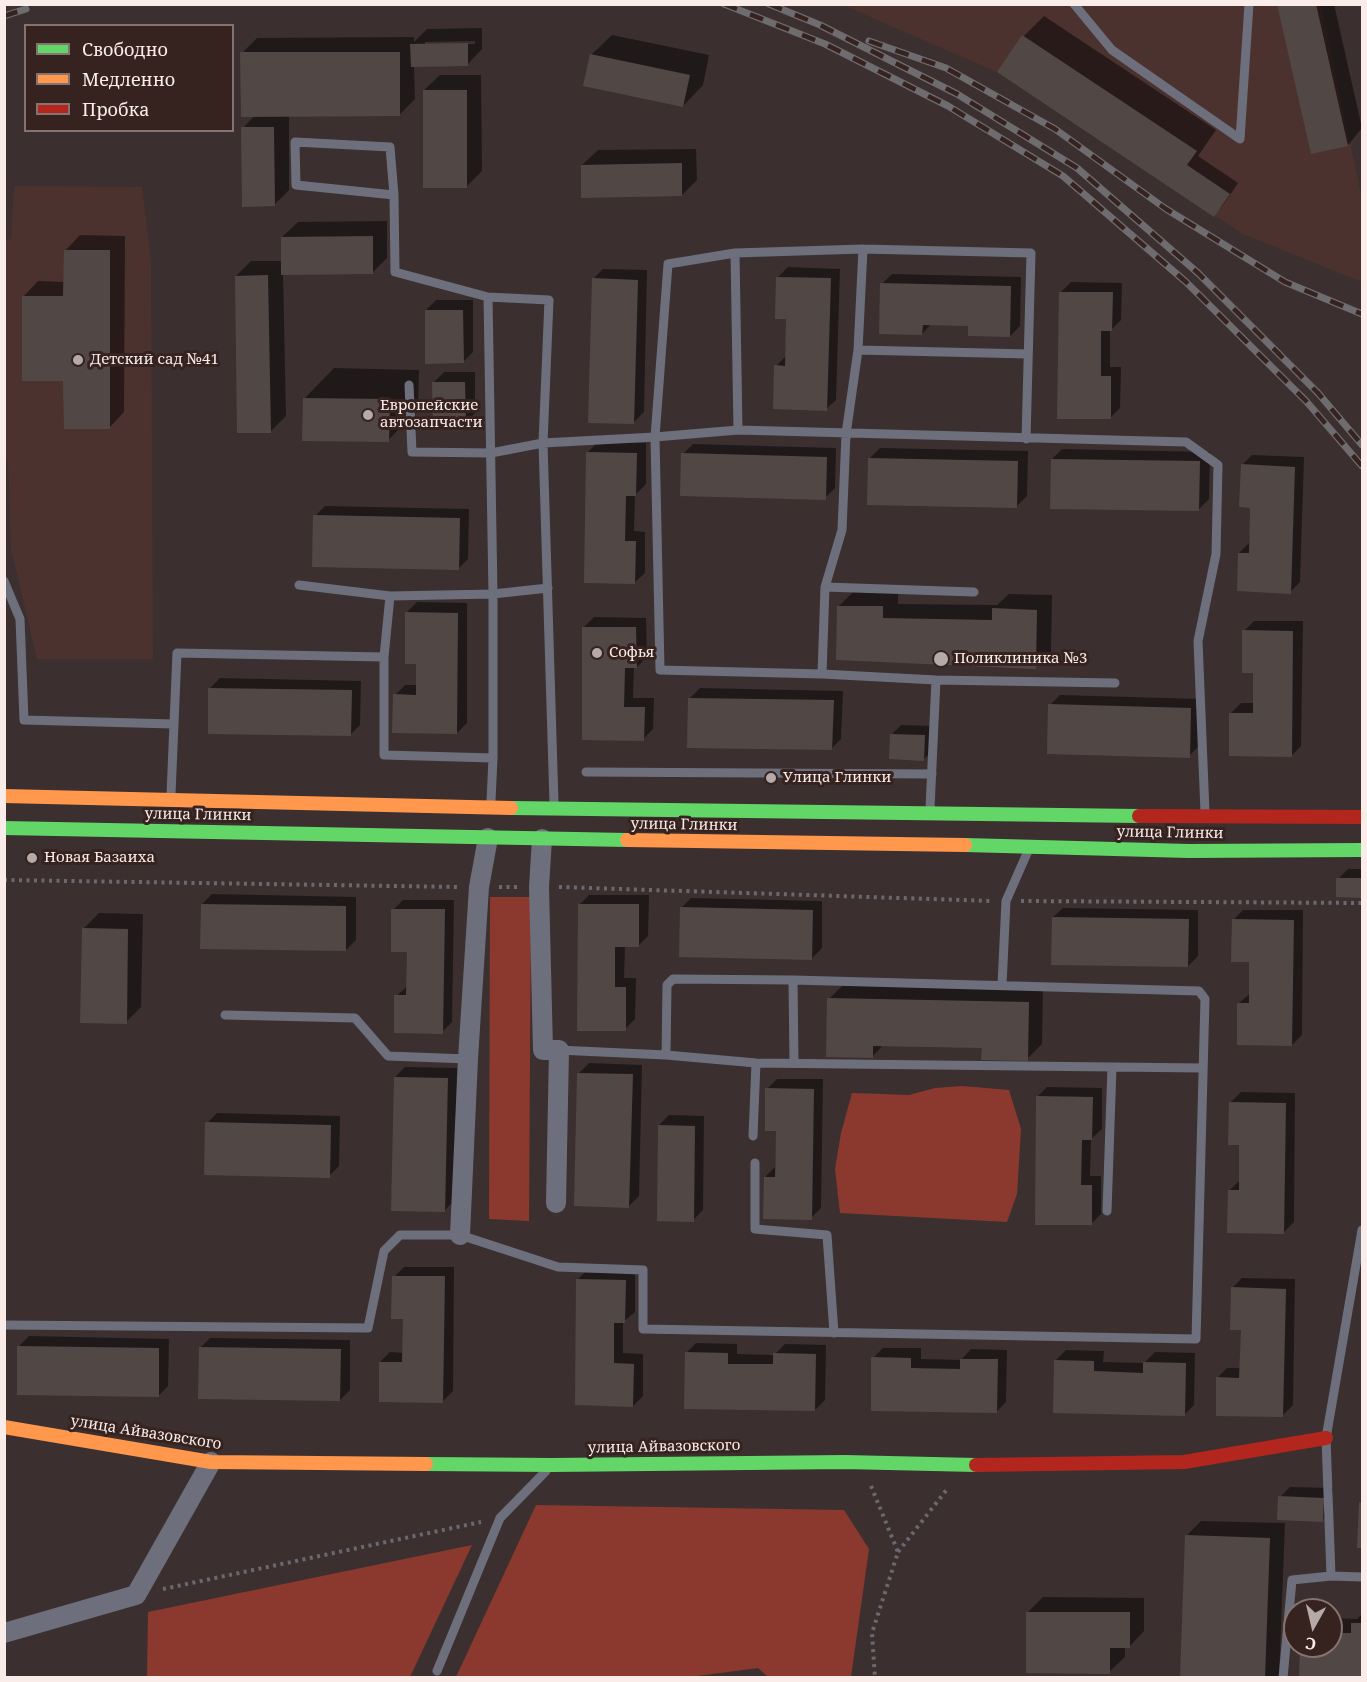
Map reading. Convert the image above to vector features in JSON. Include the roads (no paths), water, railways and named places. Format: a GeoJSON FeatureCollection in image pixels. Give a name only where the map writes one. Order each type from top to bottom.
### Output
{"type":"FeatureCollection","features":[{"type":"Feature","properties":{"kind":"main road","name":"улица Глинки"},"geometry":{"type":"LineString","coordinates":[[4,796],[554,808],[929,829],[1030,846],[1189,851],[1362,850]]}},
{"type":"Feature","properties":{"kind":"main road","name":"улица Глинки"},"geometry":{"type":"LineString","coordinates":[[4,828],[542,839],[929,829],[1206,818],[1362,817]]}},
{"type":"Feature","properties":{"kind":"main road","name":"улица Айвазовского"},"geometry":{"type":"LineString","coordinates":[[4,1427],[211,1462],[552,1465],[832,1461],[969,1465],[1184,1462],[1326,1438]]}},
{"type":"Feature","properties":{"kind":"street"},"geometry":{"type":"LineString","coordinates":[[460,1235],[479,887],[488,838]]}},
{"type":"Feature","properties":{"kind":"street"},"geometry":{"type":"LineString","coordinates":[[542,839],[539,887],[551,1050],[556,1203]]}},
{"type":"Feature","properties":{"kind":"street"},"geometry":{"type":"LineString","coordinates":[[4,1633],[136,1595],[211,1462]]}},
{"type":"Feature","properties":{"kind":"lane"},"geometry":{"type":"LineString","coordinates":[[1074,4],[1112,50],[1240,139],[1249,4]]}},
{"type":"Feature","properties":{"kind":"lane"},"geometry":{"type":"LineString","coordinates":[[394,195],[296,185],[296,142],[390,147],[394,195],[395,272],[488,297],[549,300],[543,443],[554,808]]}},
{"type":"Feature","properties":{"kind":"lane"},"geometry":{"type":"LineString","coordinates":[[822,674],[825,587],[842,530],[846,434],[858,350],[863,249]]}},
{"type":"Feature","properties":{"kind":"lane"},"geometry":{"type":"LineString","coordinates":[[1026,439],[1031,253],[863,249],[735,254],[668,264],[655,437],[660,670],[822,674],[936,680],[1115,683]]}},
{"type":"Feature","properties":{"kind":"lane"},"geometry":{"type":"LineString","coordinates":[[735,254],[738,430]]}},
{"type":"Feature","properties":{"kind":"lane"},"geometry":{"type":"LineString","coordinates":[[488,297],[493,594],[493,758],[490,807]]}},
{"type":"Feature","properties":{"kind":"lane"},"geometry":{"type":"LineString","coordinates":[[858,350],[1028,354]]}},
{"type":"Feature","properties":{"kind":"lane"},"geometry":{"type":"LineString","coordinates":[[409,385],[412,452],[491,453],[543,443],[738,430],[1186,442],[1218,465],[1216,554],[1198,641],[1206,818]]}},
{"type":"Feature","properties":{"kind":"lane"},"geometry":{"type":"LineString","coordinates":[[4,581],[20,619],[24,720],[173,724]]}},
{"type":"Feature","properties":{"kind":"lane"},"geometry":{"type":"LineString","coordinates":[[299,585],[390,596],[493,594],[548,588]]}},
{"type":"Feature","properties":{"kind":"lane"},"geometry":{"type":"LineString","coordinates":[[825,587],[974,592]]}},
{"type":"Feature","properties":{"kind":"lane"},"geometry":{"type":"LineString","coordinates":[[390,596],[384,657],[384,755],[493,758]]}},
{"type":"Feature","properties":{"kind":"lane"},"geometry":{"type":"LineString","coordinates":[[171,801],[177,653],[384,657]]}},
{"type":"Feature","properties":{"kind":"lane"},"geometry":{"type":"LineString","coordinates":[[929,829],[936,680]]}},
{"type":"Feature","properties":{"kind":"lane"},"geometry":{"type":"LineString","coordinates":[[586,772],[932,774]]}},
{"type":"Feature","properties":{"kind":"lane"},"geometry":{"type":"LineString","coordinates":[[1002,985],[1006,901],[1030,846]]}},
{"type":"Feature","properties":{"kind":"lane"},"geometry":{"type":"LineString","coordinates":[[4,1325],[368,1328],[384,1251],[400,1235],[460,1235],[558,1267],[643,1270],[643,1329],[1196,1339],[1205,999],[1199,990],[672,978],[667,985],[666,1055]]}},
{"type":"Feature","properties":{"kind":"lane"},"geometry":{"type":"LineString","coordinates":[[793,980],[794,1063]]}},
{"type":"Feature","properties":{"kind":"lane"},"geometry":{"type":"LineString","coordinates":[[225,1015],[355,1018],[388,1056],[468,1059]]}},
{"type":"Feature","properties":{"kind":"lane"},"geometry":{"type":"LineString","coordinates":[[551,1050],[666,1055],[756,1063],[1203,1068]]}},
{"type":"Feature","properties":{"kind":"lane"},"geometry":{"type":"LineString","coordinates":[[753,1136],[756,1063]]}},
{"type":"Feature","properties":{"kind":"lane"},"geometry":{"type":"LineString","coordinates":[[1107,1210],[1112,1067]]}},
{"type":"Feature","properties":{"kind":"lane"},"geometry":{"type":"LineString","coordinates":[[755,1163],[755,1229],[827,1235],[834,1333]]}},
{"type":"Feature","properties":{"kind":"lane"},"geometry":{"type":"LineString","coordinates":[[1331,1576],[1326,1438],[1362,1230]]}},
{"type":"Feature","properties":{"kind":"lane"},"geometry":{"type":"LineString","coordinates":[[437,1671],[500,1518],[552,1465]]}},
{"type":"Feature","properties":{"kind":"lane"},"geometry":{"type":"LineString","coordinates":[[1283,1677],[1293,1580],[1331,1576],[1362,1577]]}},
{"type":"Feature","properties":{"kind":"railway"},"geometry":{"type":"LineString","coordinates":[[724,4],[825,44],[948,106],[1063,176],[1186,282],[1306,401],[1362,466]]}},
{"type":"Feature","properties":{"kind":"railway"},"geometry":{"type":"LineString","coordinates":[[769,4],[820,25],[957,94],[1077,168],[1198,273],[1318,393],[1362,445]]}},
{"type":"Feature","properties":{"kind":"railway"},"geometry":{"type":"LineString","coordinates":[[4,16],[26,9]]}},
{"type":"Feature","properties":{"kind":"railway"},"geometry":{"type":"LineString","coordinates":[[869,41],[946,68],[1055,129],[1166,209],[1285,282],[1362,314]]}},
{"type":"Feature","properties":{"kind":"place","name":"Детский сад №41"},"geometry":{"type":"Point","coordinates":[78,360]}},
{"type":"Feature","properties":{"kind":"place","name":"Европейские автозапчасти"},"geometry":{"type":"Point","coordinates":[368,415]}},
{"type":"Feature","properties":{"kind":"place","name":"Софья"},"geometry":{"type":"Point","coordinates":[597,653]}},
{"type":"Feature","properties":{"kind":"place","name":"Поликлиника №3"},"geometry":{"type":"Point","coordinates":[941,659]}},
{"type":"Feature","properties":{"kind":"place","name":"Улица Глинки"},"geometry":{"type":"Point","coordinates":[771,778]}},
{"type":"Feature","properties":{"kind":"place","name":"Новая Базаиха"},"geometry":{"type":"Point","coordinates":[32,858]}}]}
